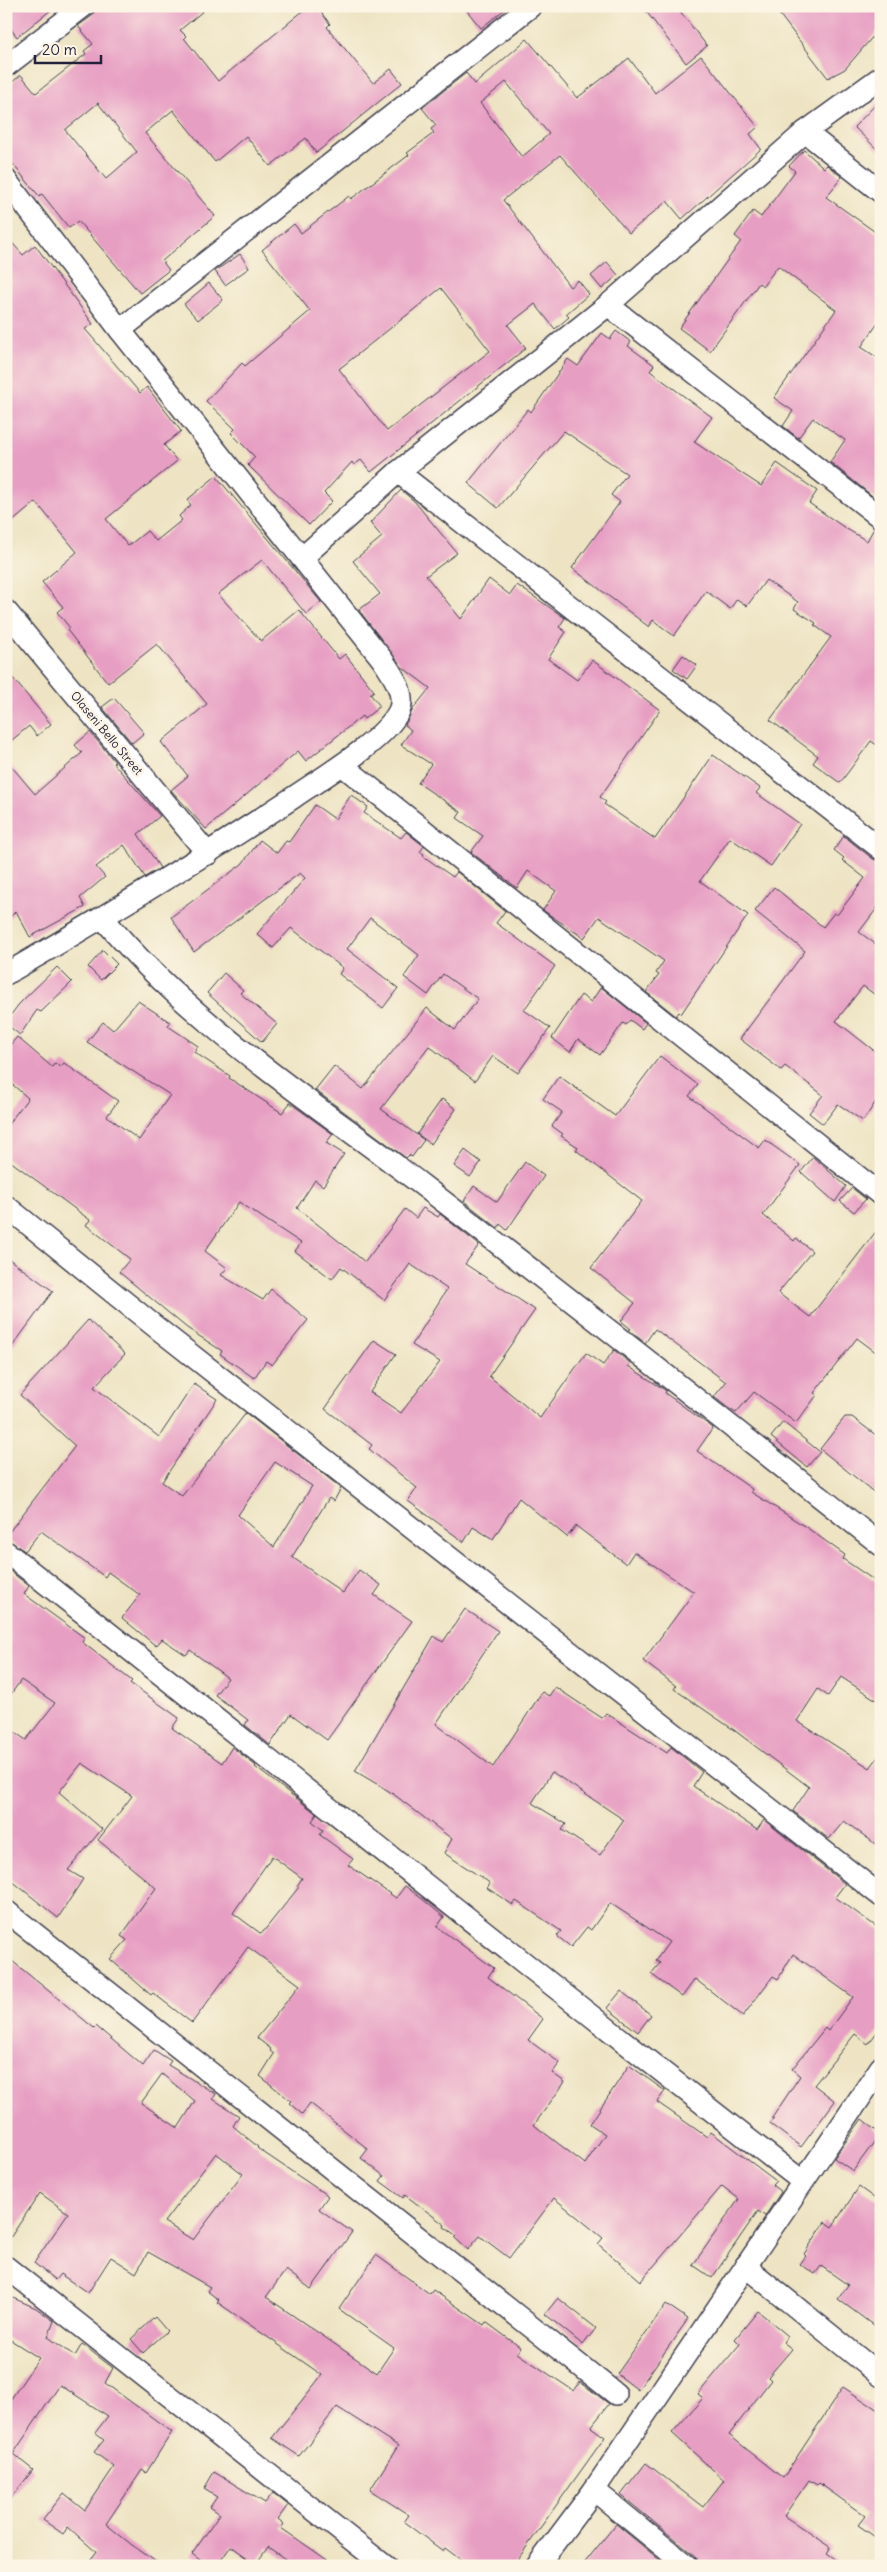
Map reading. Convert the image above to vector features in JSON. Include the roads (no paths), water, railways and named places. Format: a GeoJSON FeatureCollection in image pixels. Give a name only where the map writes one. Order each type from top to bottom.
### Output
{"type":"FeatureCollection","features":[{"type":"Feature","properties":{"kind":"street"},"geometry":{"type":"LineString","coordinates":[[6,66],[84,6]]}},
{"type":"Feature","properties":{"kind":"street"},"geometry":{"type":"LineString","coordinates":[[120,330],[531,6]]}},
{"type":"Feature","properties":{"kind":"street"},"geometry":{"type":"LineString","coordinates":[[303,557],[398,472],[608,305],[805,132],[881,77]]}},
{"type":"Feature","properties":{"kind":"street"},"geometry":{"type":"LineString","coordinates":[[805,132],[881,192]]}},
{"type":"Feature","properties":{"kind":"street"},"geometry":{"type":"LineString","coordinates":[[6,180],[120,330],[303,557],[398,682],[400,709],[387,728],[342,765],[208,854],[6,974]]}},
{"type":"Feature","properties":{"kind":"street"},"geometry":{"type":"LineString","coordinates":[[608,305],[881,518]]}},
{"type":"Feature","properties":{"kind":"street"},"geometry":{"type":"LineString","coordinates":[[398,472],[881,849]]}},
{"type":"Feature","properties":{"kind":"street","name":"Olaseni Bello Street"},"geometry":{"type":"LineString","coordinates":[[6,611],[208,854]]}},
{"type":"Feature","properties":{"kind":"street"},"geometry":{"type":"LineString","coordinates":[[342,765],[881,1195]]}},
{"type":"Feature","properties":{"kind":"street"},"geometry":{"type":"LineString","coordinates":[[102,918],[160,980],[276,1077],[520,1260],[881,1545]]}},
{"type":"Feature","properties":{"kind":"street"},"geometry":{"type":"LineString","coordinates":[[6,1206],[165,1334],[881,1896]]}},
{"type":"Feature","properties":{"kind":"street"},"geometry":{"type":"LineString","coordinates":[[6,1552],[307,1788],[542,1980],[802,2181]]}},
{"type":"Feature","properties":{"kind":"street"},"geometry":{"type":"LineString","coordinates":[[6,1911],[616,2394]]}},
{"type":"Feature","properties":{"kind":"street"},"geometry":{"type":"LineString","coordinates":[[537,2566],[594,2490],[881,2067]]}},
{"type":"Feature","properties":{"kind":"street"},"geometry":{"type":"LineString","coordinates":[[745,2266],[881,2376]]}},
{"type":"Feature","properties":{"kind":"street"},"geometry":{"type":"LineString","coordinates":[[6,2267],[385,2566]]}},
{"type":"Feature","properties":{"kind":"street"},"geometry":{"type":"LineString","coordinates":[[594,2490],[687,2566]]}}]}
